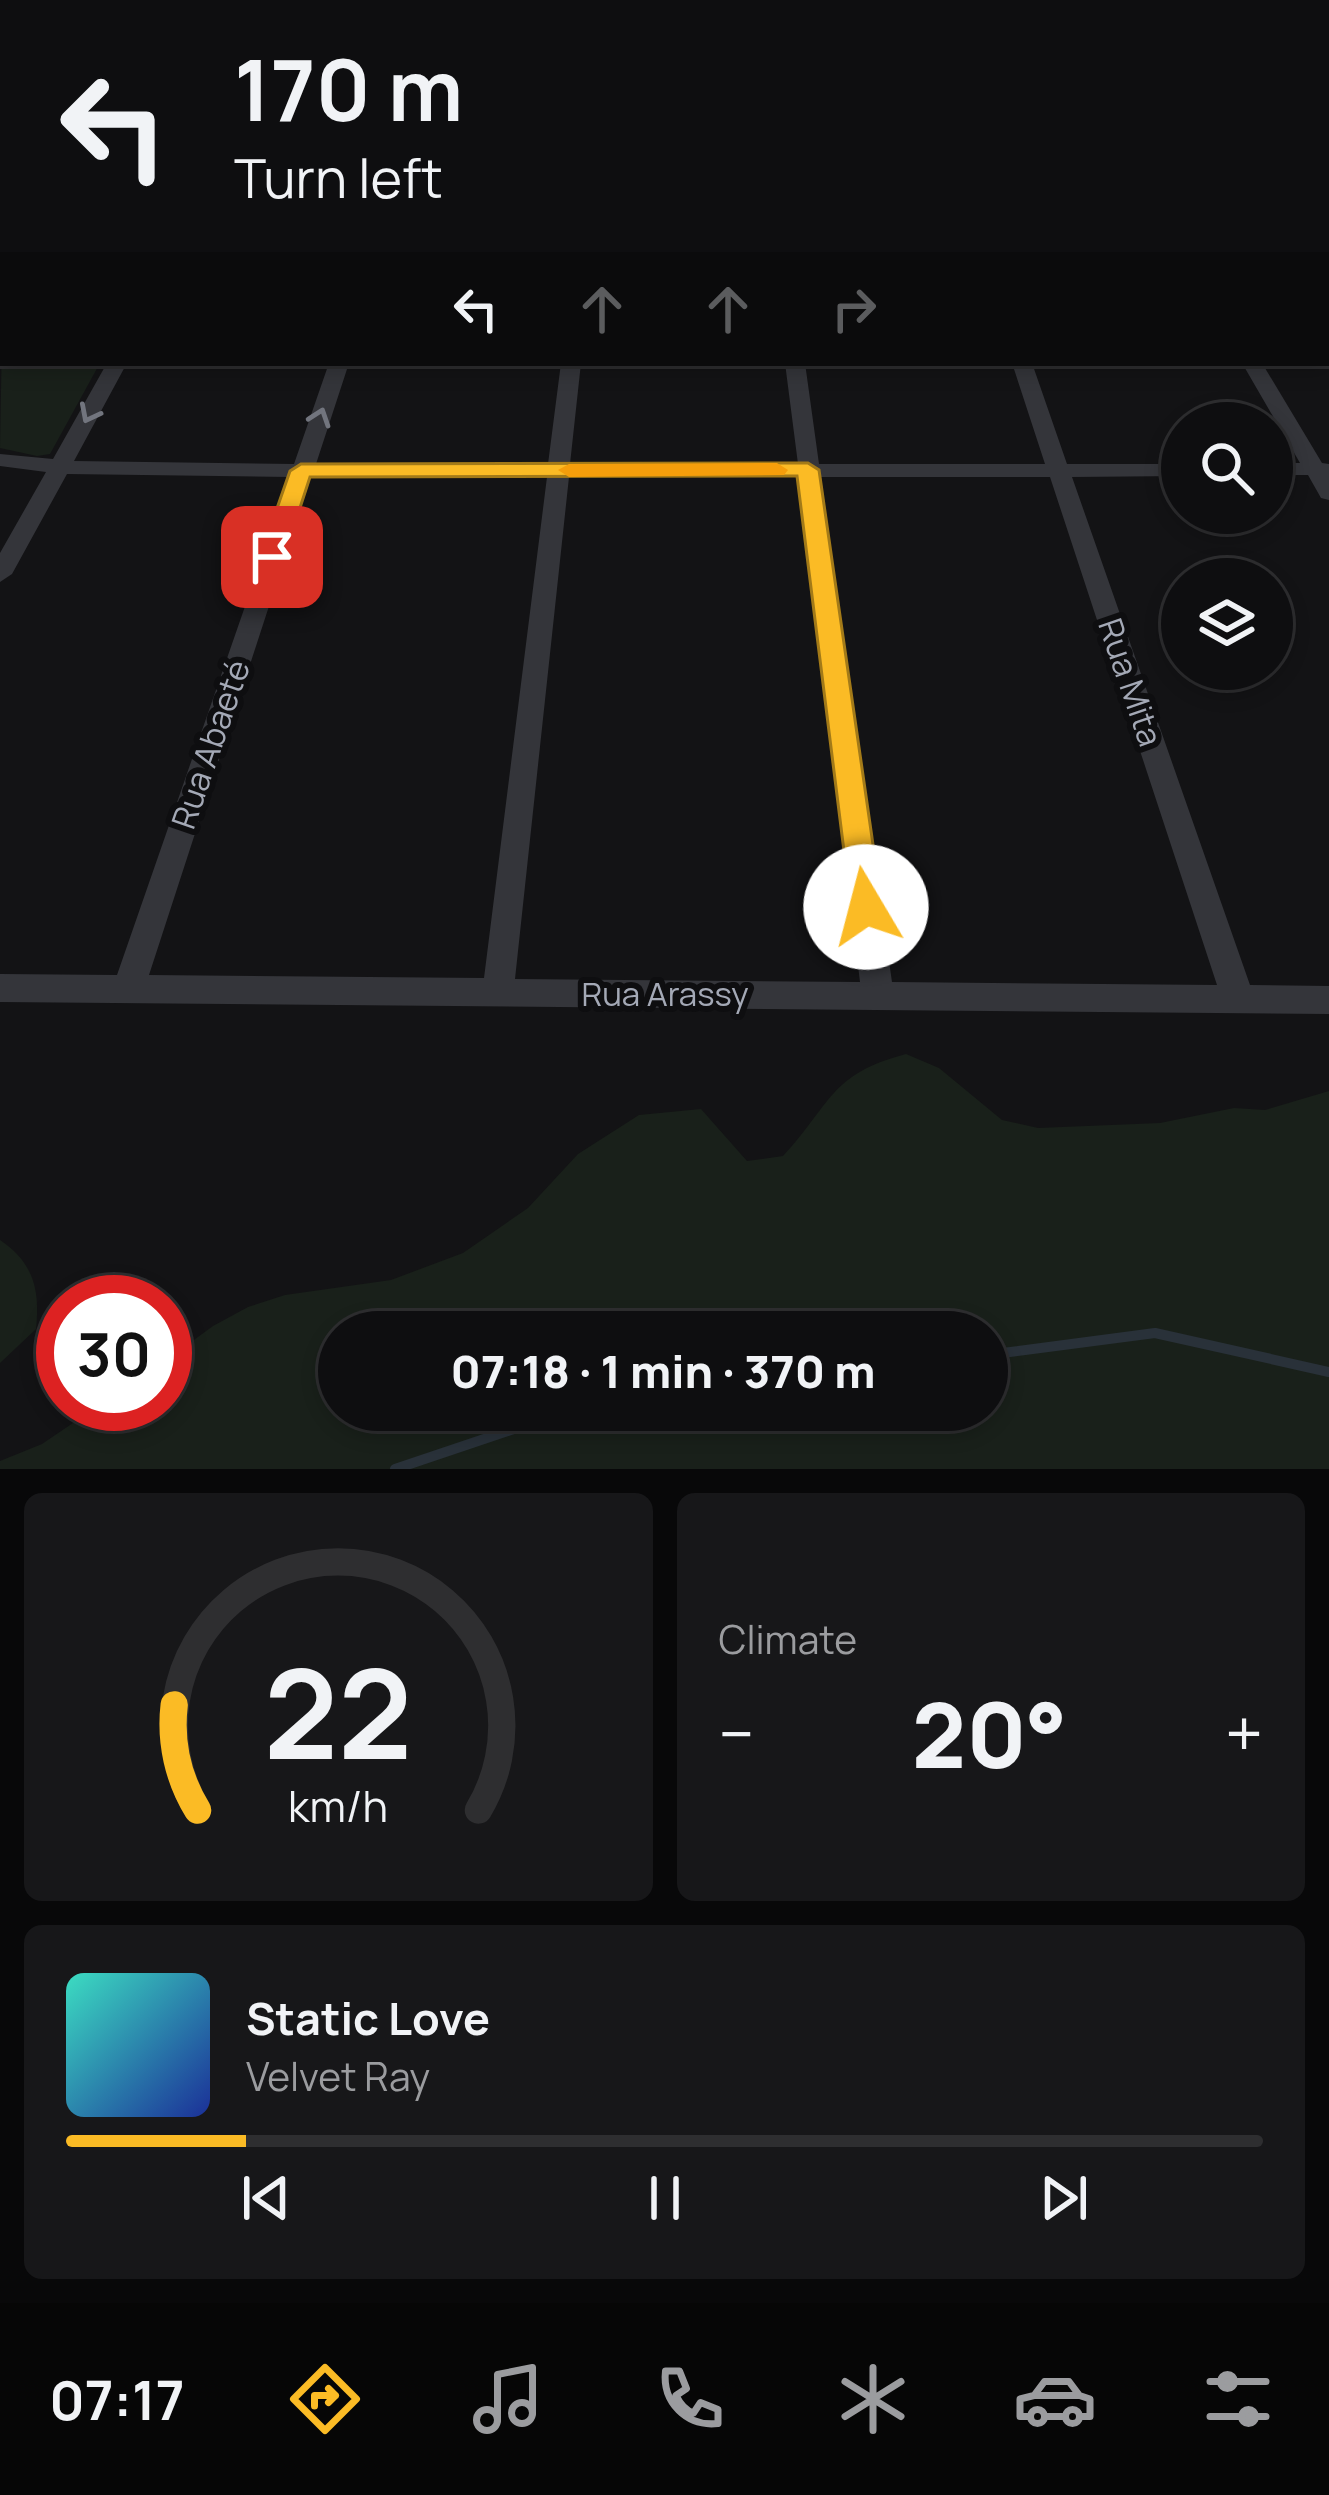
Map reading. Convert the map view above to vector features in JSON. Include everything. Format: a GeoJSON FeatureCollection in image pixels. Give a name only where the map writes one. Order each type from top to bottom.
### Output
{"type":"FeatureCollection","features":[{"type":"Feature","properties":{"kind":"street"},"geometry":{"type":"LineString","coordinates":[[0,574],[115,366]]}},
{"type":"Feature","properties":{"kind":"street","name":"Rua Abaeté"},"geometry":{"type":"LineString","coordinates":[[128,988],[338,366]]}},
{"type":"Feature","properties":{"kind":"street"},"geometry":{"type":"LineString","coordinates":[[498,992],[571,366]]}},
{"type":"Feature","properties":{"kind":"street"},"geometry":{"type":"LineString","coordinates":[[795,366],[878,994]]}},
{"type":"Feature","properties":{"kind":"street","name":"Rua Mita"},"geometry":{"type":"LineString","coordinates":[[1023,366],[1239,1000]]}},
{"type":"Feature","properties":{"kind":"street"},"geometry":{"type":"LineString","coordinates":[[1254,366],[1322,469],[1329,494]]}},
{"type":"Feature","properties":{"kind":"street"},"geometry":{"type":"LineString","coordinates":[[0,460],[62,467],[301,471],[1161,470]]}},
{"type":"Feature","properties":{"kind":"street","name":"Rua Arassy"},"geometry":{"type":"LineString","coordinates":[[0,988],[1329,1000]]}},
{"type":"Feature","properties":{"kind":"shaded area"},"geometry":{"type":"Polygon","coordinates":[[[1,366],[98,366],[50,454],[0,448],[1,366]]]}},
{"type":"Feature","properties":{"kind":"shaded area"},"geometry":{"type":"Polygon","coordinates":[[[906,1054],[939,1068],[1002,1120],[1038,1128],[1160,1123],[1234,1108],[1265,1110],[1329,1091],[1329,1469],[0,1469],[0,1461],[61,1431],[192,1431],[192,1341],[213,1326],[248,1307],[285,1295],[391,1280],[463,1253],[528,1208],[578,1154],[639,1115],[701,1109],[747,1161],[783,1156],[834,1093],[861,1071],[906,1054]]]}},
{"type":"Feature","properties":{"kind":"shaded area"},"geometry":{"type":"Polygon","coordinates":[[[0,1240],[21,1258],[32,1278],[36,1329],[0,1363],[0,1240]]]}},
{"type":"Feature","properties":{"kind":"waterway"},"geometry":{"type":"LineString","coordinates":[[1008,1352],[1155,1333],[1329,1372]]}},
{"type":"Feature","properties":{"kind":"waterway"},"geometry":{"type":"LineString","coordinates":[[395,1469],[508,1431]]}},
{"type":"Feature","properties":{"kind":"slow traffic"},"geometry":{"type":"LineString","coordinates":[[569,470],[777,470]]}},
{"type":"Feature","properties":{"kind":"route"},"geometry":{"type":"LineString","coordinates":[[272,557],[301,471],[808,470],[866,907]]}}]}
